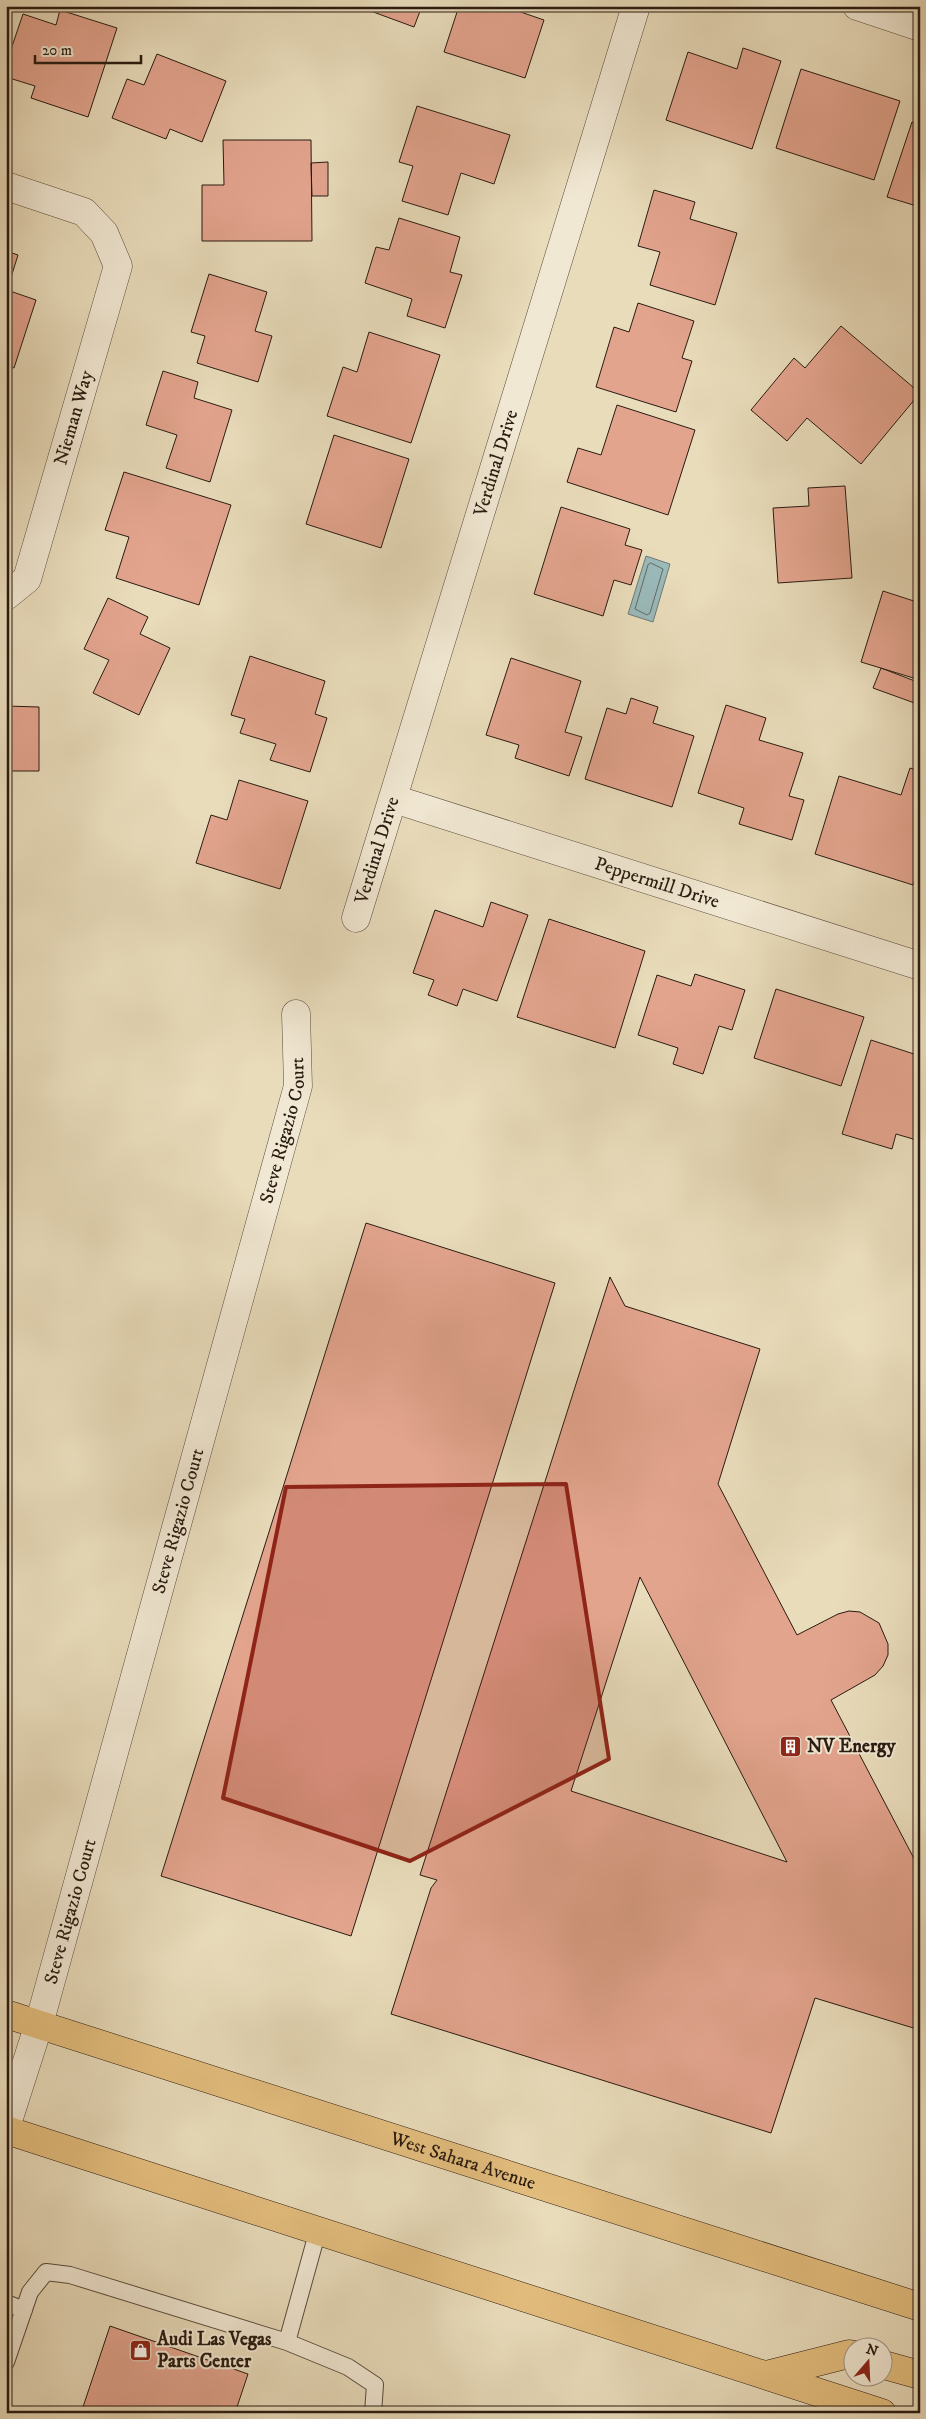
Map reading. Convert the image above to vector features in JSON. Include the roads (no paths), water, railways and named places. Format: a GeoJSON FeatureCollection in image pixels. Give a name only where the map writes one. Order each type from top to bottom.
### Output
{"type":"FeatureCollection","features":[{"type":"Feature","properties":{"kind":"main road","name":"West Sahara Avenue"},"geometry":{"type":"LineString","coordinates":[[6,2014],[920,2307]]}},
{"type":"Feature","properties":{"kind":"main road"},"geometry":{"type":"LineString","coordinates":[[6,2129],[882,2413]]}},
{"type":"Feature","properties":{"kind":"main road"},"geometry":{"type":"LineString","coordinates":[[766,2375],[844,2355]]}},
{"type":"Feature","properties":{"kind":"main road"},"geometry":{"type":"LineString","coordinates":[[894,2367],[920,2375]]}},
{"type":"Feature","properties":{"kind":"street","name":"Verdinal Drive"},"geometry":{"type":"LineString","coordinates":[[356,918],[636,6]]}},
{"type":"Feature","properties":{"kind":"street"},"geometry":{"type":"LineString","coordinates":[[857,6],[920,27]]}},
{"type":"Feature","properties":{"kind":"street","name":"Nieman Way"},"geometry":{"type":"LineString","coordinates":[[6,186],[84,212],[104,233],[118,266],[27,579],[6,596]]}},
{"type":"Feature","properties":{"kind":"street","name":"Peppermill Drive"},"geometry":{"type":"LineString","coordinates":[[394,799],[920,966]]}},
{"type":"Feature","properties":{"kind":"street","name":"Steve Rigazio Court"},"geometry":{"type":"LineString","coordinates":[[6,2129],[39,2024],[298,1086],[296,1014]]}},
{"type":"Feature","properties":{"kind":"lane"},"geometry":{"type":"LineString","coordinates":[[287,2342],[318,2230]]}},
{"type":"Feature","properties":{"kind":"lane"},"geometry":{"type":"LineString","coordinates":[[6,2362],[30,2292],[46,2272],[70,2275],[287,2342],[348,2367],[375,2385],[373,2413]]}},
{"type":"Feature","properties":{"kind":"lane"},"geometry":{"type":"LineString","coordinates":[[6,2303],[24,2310]]}},
{"type":"Feature","properties":{"kind":"water"},"geometry":{"type":"Polygon","coordinates":[[[646,556],[670,564],[653,622],[628,614],[646,556]]]}},
{"type":"Feature","properties":{"kind":"place","name":"NV Energy"},"geometry":{"type":"Point","coordinates":[791,1746]}},
{"type":"Feature","properties":{"kind":"place","name":"Audi Las Vegas Parts Center"},"geometry":{"type":"Point","coordinates":[141,2350]}}]}
